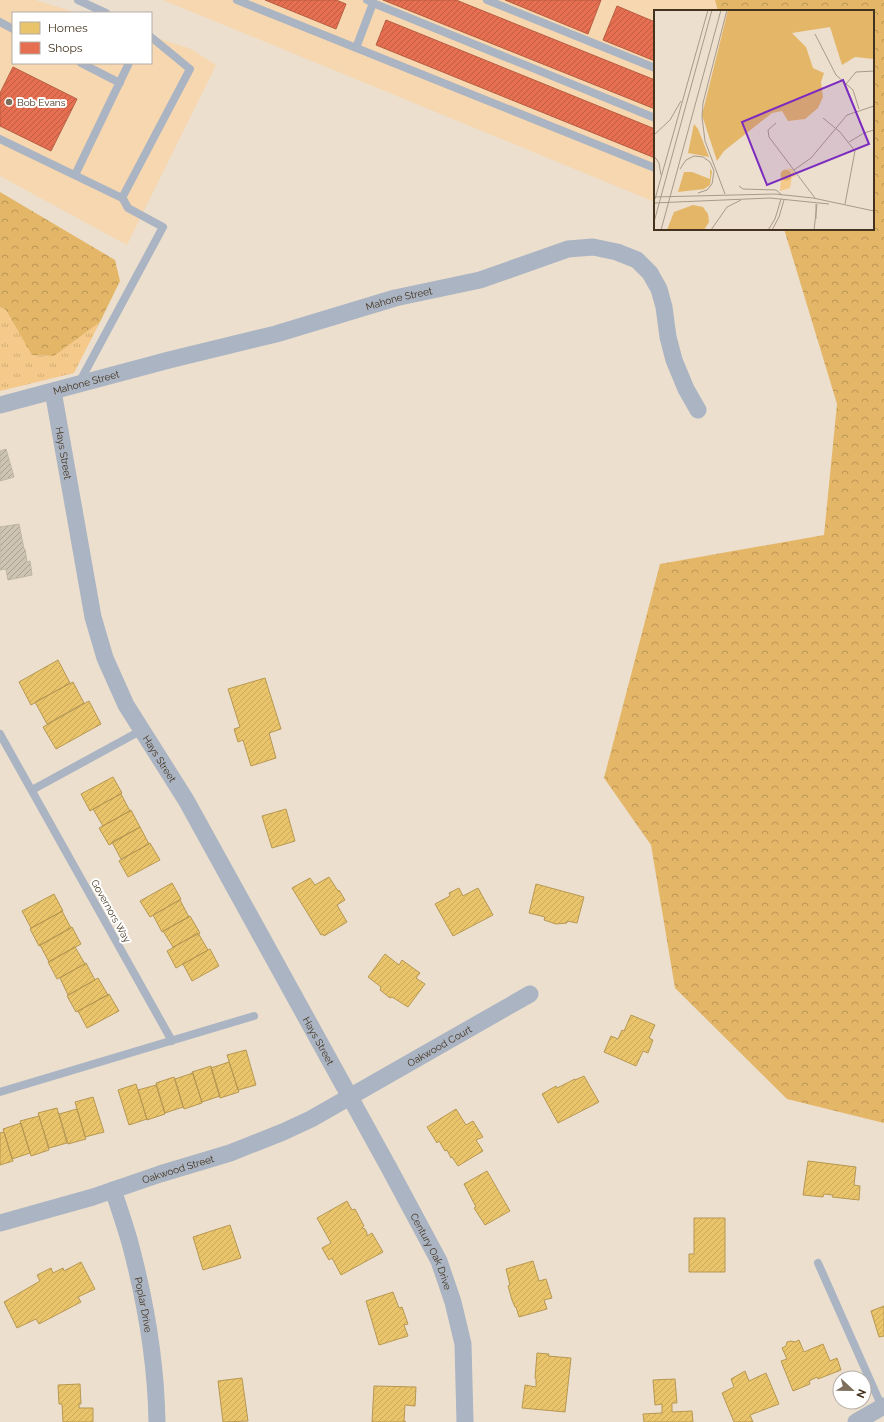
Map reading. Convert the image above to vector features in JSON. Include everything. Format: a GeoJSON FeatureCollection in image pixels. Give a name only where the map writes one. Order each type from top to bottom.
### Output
{"type":"FeatureCollection","features":[{"type":"Feature","properties":{"kind":"street","name":"Mahone Street"},"geometry":{"type":"LineString","coordinates":[[0,405],[276,334],[395,298],[480,280],[568,249],[593,247],[617,252],[637,260],[650,273],[659,289],[664,307],[668,337],[674,360],[686,389],[698,410]]}},
{"type":"Feature","properties":{"kind":"street","name":"Hays Street"},"geometry":{"type":"LineString","coordinates":[[53,391],[93,617],[105,658],[126,705],[186,800],[349,1096]]}},
{"type":"Feature","properties":{"kind":"street","name":"Oakwood Court"},"geometry":{"type":"LineString","coordinates":[[349,1096],[530,994]]}},
{"type":"Feature","properties":{"kind":"street","name":"Oakwood Street"},"geometry":{"type":"LineString","coordinates":[[0,1223],[93,1197],[230,1153],[311,1119],[349,1096]]}},
{"type":"Feature","properties":{"kind":"street","name":"Century Oak Drive"},"geometry":{"type":"LineString","coordinates":[[349,1096],[439,1261],[453,1302],[462,1344],[465,1422]]}},
{"type":"Feature","properties":{"kind":"street","name":"Poplar Drive"},"geometry":{"type":"LineString","coordinates":[[113,1190],[130,1243],[145,1311],[153,1363],[157,1422]]}},
{"type":"Feature","properties":{"kind":"street"},"geometry":{"type":"LineString","coordinates":[[856,1422],[883,1406]]}},
{"type":"Feature","properties":{"kind":"lane"},"geometry":{"type":"LineString","coordinates":[[78,0],[104,12]]}},
{"type":"Feature","properties":{"kind":"lane"},"geometry":{"type":"LineString","coordinates":[[237,0],[654,168]]}},
{"type":"Feature","properties":{"kind":"lane"},"geometry":{"type":"LineString","coordinates":[[487,0],[654,68]]}},
{"type":"Feature","properties":{"kind":"lane"},"geometry":{"type":"LineString","coordinates":[[356,48],[370,1],[654,118]]}},
{"type":"Feature","properties":{"kind":"lane"},"geometry":{"type":"LineString","coordinates":[[0,22],[12,28]]}},
{"type":"Feature","properties":{"kind":"lane"},"geometry":{"type":"LineString","coordinates":[[122,197],[190,69],[152,38]]}},
{"type":"Feature","properties":{"kind":"lane"},"geometry":{"type":"LineString","coordinates":[[83,64],[120,83]]}},
{"type":"Feature","properties":{"kind":"lane"},"geometry":{"type":"LineString","coordinates":[[75,175],[129,64]]}},
{"type":"Feature","properties":{"kind":"lane"},"geometry":{"type":"LineString","coordinates":[[0,139],[122,197],[128,208],[163,227],[79,384]]}},
{"type":"Feature","properties":{"kind":"lane"},"geometry":{"type":"LineString","coordinates":[[32,790],[142,730]]}},
{"type":"Feature","properties":{"kind":"lane","name":"Governors Way"},"geometry":{"type":"LineString","coordinates":[[0,734],[172,1040]]}},
{"type":"Feature","properties":{"kind":"lane"},"geometry":{"type":"LineString","coordinates":[[0,1092],[254,1016]]}},
{"type":"Feature","properties":{"kind":"lane"},"geometry":{"type":"LineString","coordinates":[[818,1263],[883,1406]]}},
{"type":"Feature","properties":{"kind":"shaded area"},"geometry":{"type":"Polygon","coordinates":[[[0,0],[35,0],[74,12],[12,12],[12,64],[152,64],[152,36],[191,49],[216,65],[127,245],[0,176],[0,0]]]}},
{"type":"Feature","properties":{"kind":"shaded area"},"geometry":{"type":"Polygon","coordinates":[[[163,0],[715,0],[718,10],[654,10],[654,202],[163,0]]]}},
{"type":"Feature","properties":{"kind":"green space"},"geometry":{"type":"Polygon","coordinates":[[[715,0],[884,0],[884,1123],[787,1099],[675,988],[651,845],[604,778],[660,564],[824,535],[837,404],[784,230],[874,230],[874,10],[718,10],[715,0]]]}},
{"type":"Feature","properties":{"kind":"green space"},"geometry":{"type":"Polygon","coordinates":[[[0,192],[115,260],[120,281],[100,322],[54,356],[32,355],[6,310],[0,307],[0,192]]]}},
{"type":"Feature","properties":{"kind":"green space"},"geometry":{"type":"Polygon","coordinates":[[[0,307],[6,310],[33,355],[54,356],[100,322],[74,373],[0,391],[0,307]]]}},
{"type":"Feature","properties":{"kind":"building: Homes"},"geometry":{"type":"Polygon","coordinates":[[[58,660],[70,683],[31,705],[19,682],[58,660]]]}},
{"type":"Feature","properties":{"kind":"building: Homes"},"geometry":{"type":"Polygon","coordinates":[[[265,678],[281,729],[269,733],[276,758],[251,766],[243,740],[238,742],[234,729],[240,727],[228,689],[265,678]]]}},
{"type":"Feature","properties":{"kind":"building: Homes"},"geometry":{"type":"Polygon","coordinates":[[[73,682],[84,703],[47,724],[35,702],[73,682]]]}},
{"type":"Feature","properties":{"kind":"building: Homes"},"geometry":{"type":"Polygon","coordinates":[[[89,701],[101,724],[56,749],[43,727],[89,701]]]}},
{"type":"Feature","properties":{"kind":"building: Homes"},"geometry":{"type":"Polygon","coordinates":[[[113,777],[122,793],[90,811],[81,794],[113,777]]]}},
{"type":"Feature","properties":{"kind":"building: Homes"},"geometry":{"type":"Polygon","coordinates":[[[121,794],[130,811],[103,826],[93,809],[121,794]]]}},
{"type":"Feature","properties":{"kind":"building: Homes"},"geometry":{"type":"Polygon","coordinates":[[[286,809],[295,841],[272,848],[262,816],[286,809]]]}},
{"type":"Feature","properties":{"kind":"building: Homes"},"geometry":{"type":"Polygon","coordinates":[[[131,810],[140,827],[109,845],[99,828],[131,810]]]}},
{"type":"Feature","properties":{"kind":"building: Homes"},"geometry":{"type":"Polygon","coordinates":[[[140,827],[149,844],[121,859],[112,842],[140,827]]]}},
{"type":"Feature","properties":{"kind":"building: Homes"},"geometry":{"type":"Polygon","coordinates":[[[150,843],[160,860],[128,877],[119,861],[150,843]]]}},
{"type":"Feature","properties":{"kind":"building: Homes"},"geometry":{"type":"Polygon","coordinates":[[[329,877],[345,900],[337,905],[347,922],[324,936],[323,934],[321,935],[292,888],[310,878],[315,885],[329,877]]]}},
{"type":"Feature","properties":{"kind":"building: Homes"},"geometry":{"type":"Polygon","coordinates":[[[172,883],[181,899],[150,917],[140,901],[172,883]]]}},
{"type":"Feature","properties":{"kind":"building: Homes"},"geometry":{"type":"Polygon","coordinates":[[[536,884],[584,897],[577,923],[567,921],[567,923],[556,924],[544,920],[545,917],[529,913],[536,884]]]}},
{"type":"Feature","properties":{"kind":"building: Homes"},"geometry":{"type":"Polygon","coordinates":[[[459,888],[463,896],[478,888],[493,915],[453,936],[435,904],[450,896],[449,893],[459,888]]]}},
{"type":"Feature","properties":{"kind":"building: Homes"},"geometry":{"type":"Polygon","coordinates":[[[54,894],[63,911],[31,928],[22,911],[54,894]]]}},
{"type":"Feature","properties":{"kind":"building: Homes"},"geometry":{"type":"Polygon","coordinates":[[[180,900],[189,917],[162,932],[153,915],[180,900]]]}},
{"type":"Feature","properties":{"kind":"building: Homes"},"geometry":{"type":"Polygon","coordinates":[[[62,911],[71,928],[39,946],[30,929],[62,911]]]}},
{"type":"Feature","properties":{"kind":"building: Homes"},"geometry":{"type":"Polygon","coordinates":[[[190,916],[200,933],[173,947],[163,931],[190,916]]]}},
{"type":"Feature","properties":{"kind":"building: Homes"},"geometry":{"type":"Polygon","coordinates":[[[72,927],[81,944],[49,962],[40,945],[72,927]]]}},
{"type":"Feature","properties":{"kind":"building: Homes"},"geometry":{"type":"Polygon","coordinates":[[[198,933],[208,950],[176,968],[167,951],[198,933]]]}},
{"type":"Feature","properties":{"kind":"building: Homes"},"geometry":{"type":"Polygon","coordinates":[[[75,947],[85,964],[57,979],[48,962],[75,947]]]}},
{"type":"Feature","properties":{"kind":"building: Homes"},"geometry":{"type":"Polygon","coordinates":[[[210,949],[219,966],[192,981],[183,964],[210,949]]]}},
{"type":"Feature","properties":{"kind":"building: Homes"},"geometry":{"type":"Polygon","coordinates":[[[385,954],[399,965],[402,960],[420,973],[416,978],[425,984],[408,1007],[392,997],[390,998],[380,990],[381,987],[368,977],[385,954]]]}},
{"type":"Feature","properties":{"kind":"building: Homes"},"geometry":{"type":"Polygon","coordinates":[[[86,963],[95,980],[68,995],[60,978],[86,963]]]}},
{"type":"Feature","properties":{"kind":"building: Homes"},"geometry":{"type":"Polygon","coordinates":[[[98,978],[108,995],[76,1012],[67,996],[98,978]]]}},
{"type":"Feature","properties":{"kind":"building: Homes"},"geometry":{"type":"Polygon","coordinates":[[[109,994],[119,1011],[87,1028],[78,1011],[109,994]]]}},
{"type":"Feature","properties":{"kind":"building: Homes"},"geometry":{"type":"Polygon","coordinates":[[[631,1015],[655,1025],[649,1038],[653,1040],[648,1053],[643,1051],[636,1066],[604,1052],[611,1036],[618,1039],[622,1030],[624,1031],[631,1015]]]}},
{"type":"Feature","properties":{"kind":"building: Homes"},"geometry":{"type":"Polygon","coordinates":[[[246,1050],[256,1085],[238,1090],[227,1055],[246,1050]]]}},
{"type":"Feature","properties":{"kind":"building: Homes"},"geometry":{"type":"Polygon","coordinates":[[[229,1062],[239,1092],[220,1098],[211,1068],[229,1062]]]}},
{"type":"Feature","properties":{"kind":"building: Homes"},"geometry":{"type":"Polygon","coordinates":[[[211,1066],[220,1096],[202,1102],[192,1072],[211,1066]]]}},
{"type":"Feature","properties":{"kind":"building: Homes"},"geometry":{"type":"Polygon","coordinates":[[[193,1073],[202,1103],[184,1109],[175,1079],[193,1073]]]}},
{"type":"Feature","properties":{"kind":"building: Homes"},"geometry":{"type":"Polygon","coordinates":[[[584,1076],[599,1102],[558,1123],[542,1094],[556,1086],[557,1088],[584,1076]]]}},
{"type":"Feature","properties":{"kind":"building: Homes"},"geometry":{"type":"Polygon","coordinates":[[[174,1077],[183,1107],[165,1113],[156,1083],[174,1077]]]}},
{"type":"Feature","properties":{"kind":"building: Homes"},"geometry":{"type":"Polygon","coordinates":[[[136,1084],[147,1119],[129,1125],[118,1090],[136,1084]]]}},
{"type":"Feature","properties":{"kind":"building: Homes"},"geometry":{"type":"Polygon","coordinates":[[[156,1085],[165,1114],[147,1120],[138,1090],[156,1085]]]}},
{"type":"Feature","properties":{"kind":"building: Homes"},"geometry":{"type":"Polygon","coordinates":[[[93,1097],[104,1132],[85,1137],[75,1102],[93,1097]]]}},
{"type":"Feature","properties":{"kind":"building: Homes"},"geometry":{"type":"Polygon","coordinates":[[[57,1108],[67,1143],[49,1148],[38,1113],[57,1108]]]}},
{"type":"Feature","properties":{"kind":"building: Homes"},"geometry":{"type":"Polygon","coordinates":[[[77,1109],[86,1139],[68,1144],[59,1114],[77,1109]]]}},
{"type":"Feature","properties":{"kind":"building: Homes"},"geometry":{"type":"Polygon","coordinates":[[[456,1109],[466,1125],[473,1121],[483,1137],[476,1140],[483,1151],[458,1166],[452,1157],[451,1158],[447,1150],[445,1151],[439,1141],[437,1143],[427,1127],[456,1109]]]}},
{"type":"Feature","properties":{"kind":"building: Homes"},"geometry":{"type":"Polygon","coordinates":[[[39,1116],[49,1150],[31,1156],[20,1121],[39,1116]]]}},
{"type":"Feature","properties":{"kind":"building: Homes"},"geometry":{"type":"Polygon","coordinates":[[[21,1123],[30,1153],[12,1159],[3,1129],[21,1123]]]}},
{"type":"Feature","properties":{"kind":"building: Homes"},"geometry":{"type":"Polygon","coordinates":[[[4,1132],[13,1161],[0,1165],[0,1133],[4,1132]]]}},
{"type":"Feature","properties":{"kind":"building: Homes"},"geometry":{"type":"Polygon","coordinates":[[[808,1161],[856,1167],[854,1185],[860,1186],[859,1200],[832,1197],[833,1195],[824,1194],[823,1197],[803,1195],[808,1161]]]}},
{"type":"Feature","properties":{"kind":"building: Homes"},"geometry":{"type":"Polygon","coordinates":[[[487,1171],[510,1211],[485,1225],[474,1208],[476,1207],[464,1184],[487,1171]]]}},
{"type":"Feature","properties":{"kind":"building: Homes"},"geometry":{"type":"Polygon","coordinates":[[[347,1201],[352,1210],[355,1209],[364,1226],[362,1228],[365,1229],[367,1236],[372,1233],[383,1252],[341,1275],[332,1258],[329,1260],[322,1248],[331,1243],[317,1218],[347,1201]]]}},
{"type":"Feature","properties":{"kind":"building: Homes"},"geometry":{"type":"Polygon","coordinates":[[[694,1218],[725,1218],[725,1272],[689,1272],[689,1254],[694,1254],[694,1218]]]}},
{"type":"Feature","properties":{"kind":"building: Homes"},"geometry":{"type":"Polygon","coordinates":[[[230,1225],[241,1258],[203,1270],[193,1237],[230,1225]]]}},
{"type":"Feature","properties":{"kind":"building: Homes"},"geometry":{"type":"Polygon","coordinates":[[[533,1261],[539,1281],[546,1279],[552,1298],[544,1300],[547,1309],[519,1317],[508,1286],[510,1285],[506,1269],[533,1261]]]}},
{"type":"Feature","properties":{"kind":"building: Homes"},"geometry":{"type":"Polygon","coordinates":[[[81,1262],[95,1289],[78,1297],[81,1302],[39,1324],[36,1319],[17,1328],[4,1302],[40,1281],[37,1275],[51,1268],[53,1273],[63,1268],[64,1271],[81,1262]]]}},
{"type":"Feature","properties":{"kind":"building: Homes"},"geometry":{"type":"Polygon","coordinates":[[[393,1292],[399,1308],[402,1307],[408,1324],[404,1325],[408,1336],[379,1345],[366,1301],[393,1292]]]}},
{"type":"Feature","properties":{"kind":"building: Homes"},"geometry":{"type":"Polygon","coordinates":[[[884,1306],[884,1336],[879,1337],[871,1311],[884,1306]]]}},
{"type":"Feature","properties":{"kind":"building: Homes"},"geometry":{"type":"Polygon","coordinates":[[[799,1340],[804,1352],[823,1344],[830,1361],[837,1358],[841,1370],[832,1370],[832,1374],[818,1379],[817,1377],[809,1381],[810,1384],[793,1391],[781,1361],[787,1359],[782,1348],[786,1346],[787,1342],[795,1342],[799,1340]]]}},
{"type":"Feature","properties":{"kind":"building: Homes"},"geometry":{"type":"Polygon","coordinates":[[[537,1353],[549,1354],[548,1356],[571,1358],[565,1412],[522,1408],[525,1385],[536,1387],[535,1378],[537,1353]]]}},
{"type":"Feature","properties":{"kind":"building: Homes"},"geometry":{"type":"Polygon","coordinates":[[[745,1371],[749,1381],[766,1373],[779,1404],[750,1415],[753,1422],[734,1422],[722,1393],[734,1387],[731,1379],[745,1371]]]}},
{"type":"Feature","properties":{"kind":"building: Homes"},"geometry":{"type":"Polygon","coordinates":[[[242,1378],[248,1421],[223,1422],[218,1381],[242,1378]]]}},
{"type":"Feature","properties":{"kind":"building: Homes"},"geometry":{"type":"Polygon","coordinates":[[[675,1379],[677,1403],[672,1403],[672,1412],[692,1411],[693,1422],[644,1422],[643,1414],[662,1413],[662,1404],[655,1405],[653,1380],[675,1379]]]}},
{"type":"Feature","properties":{"kind":"building: Homes"},"geometry":{"type":"Polygon","coordinates":[[[80,1384],[81,1404],[79,1404],[79,1408],[93,1408],[93,1422],[63,1422],[62,1404],[59,1404],[58,1385],[80,1384]]]}},
{"type":"Feature","properties":{"kind":"building: Homes"},"geometry":{"type":"Polygon","coordinates":[[[374,1386],[416,1387],[415,1406],[405,1405],[404,1421],[406,1422],[372,1422],[374,1386]]]}},
{"type":"Feature","properties":{"kind":"building: Shops"},"geometry":{"type":"Polygon","coordinates":[[[265,0],[336,0],[346,4],[336,29],[265,0]]]}},
{"type":"Feature","properties":{"kind":"building: Shops"},"geometry":{"type":"Polygon","coordinates":[[[383,0],[456,0],[654,80],[654,109],[383,0]]]}},
{"type":"Feature","properties":{"kind":"building: Shops"},"geometry":{"type":"Polygon","coordinates":[[[505,0],[601,0],[588,34],[505,0]]]}},
{"type":"Feature","properties":{"kind":"building: Shops"},"geometry":{"type":"Polygon","coordinates":[[[617,6],[654,22],[654,61],[603,40],[617,6]]]}},
{"type":"Feature","properties":{"kind":"building: Shops"},"geometry":{"type":"Polygon","coordinates":[[[386,20],[654,129],[654,158],[376,45],[386,20]]]}},
{"type":"Feature","properties":{"kind":"building: Shops"},"geometry":{"type":"Polygon","coordinates":[[[13,67],[77,99],[51,151],[0,126],[0,93],[13,67]]]}},
{"type":"Feature","properties":{"kind":"building: Other"},"geometry":{"type":"Polygon","coordinates":[[[6,449],[14,477],[0,481],[0,451],[6,449]]]}},
{"type":"Feature","properties":{"kind":"building: Other"},"geometry":{"type":"Polygon","coordinates":[[[19,524],[27,562],[30,561],[32,575],[8,580],[6,569],[0,570],[0,527],[19,524]]]}},
{"type":"Feature","properties":{"kind":"place","name":"Bob Evans"},"geometry":{"type":"Point","coordinates":[9,102]}}]}
